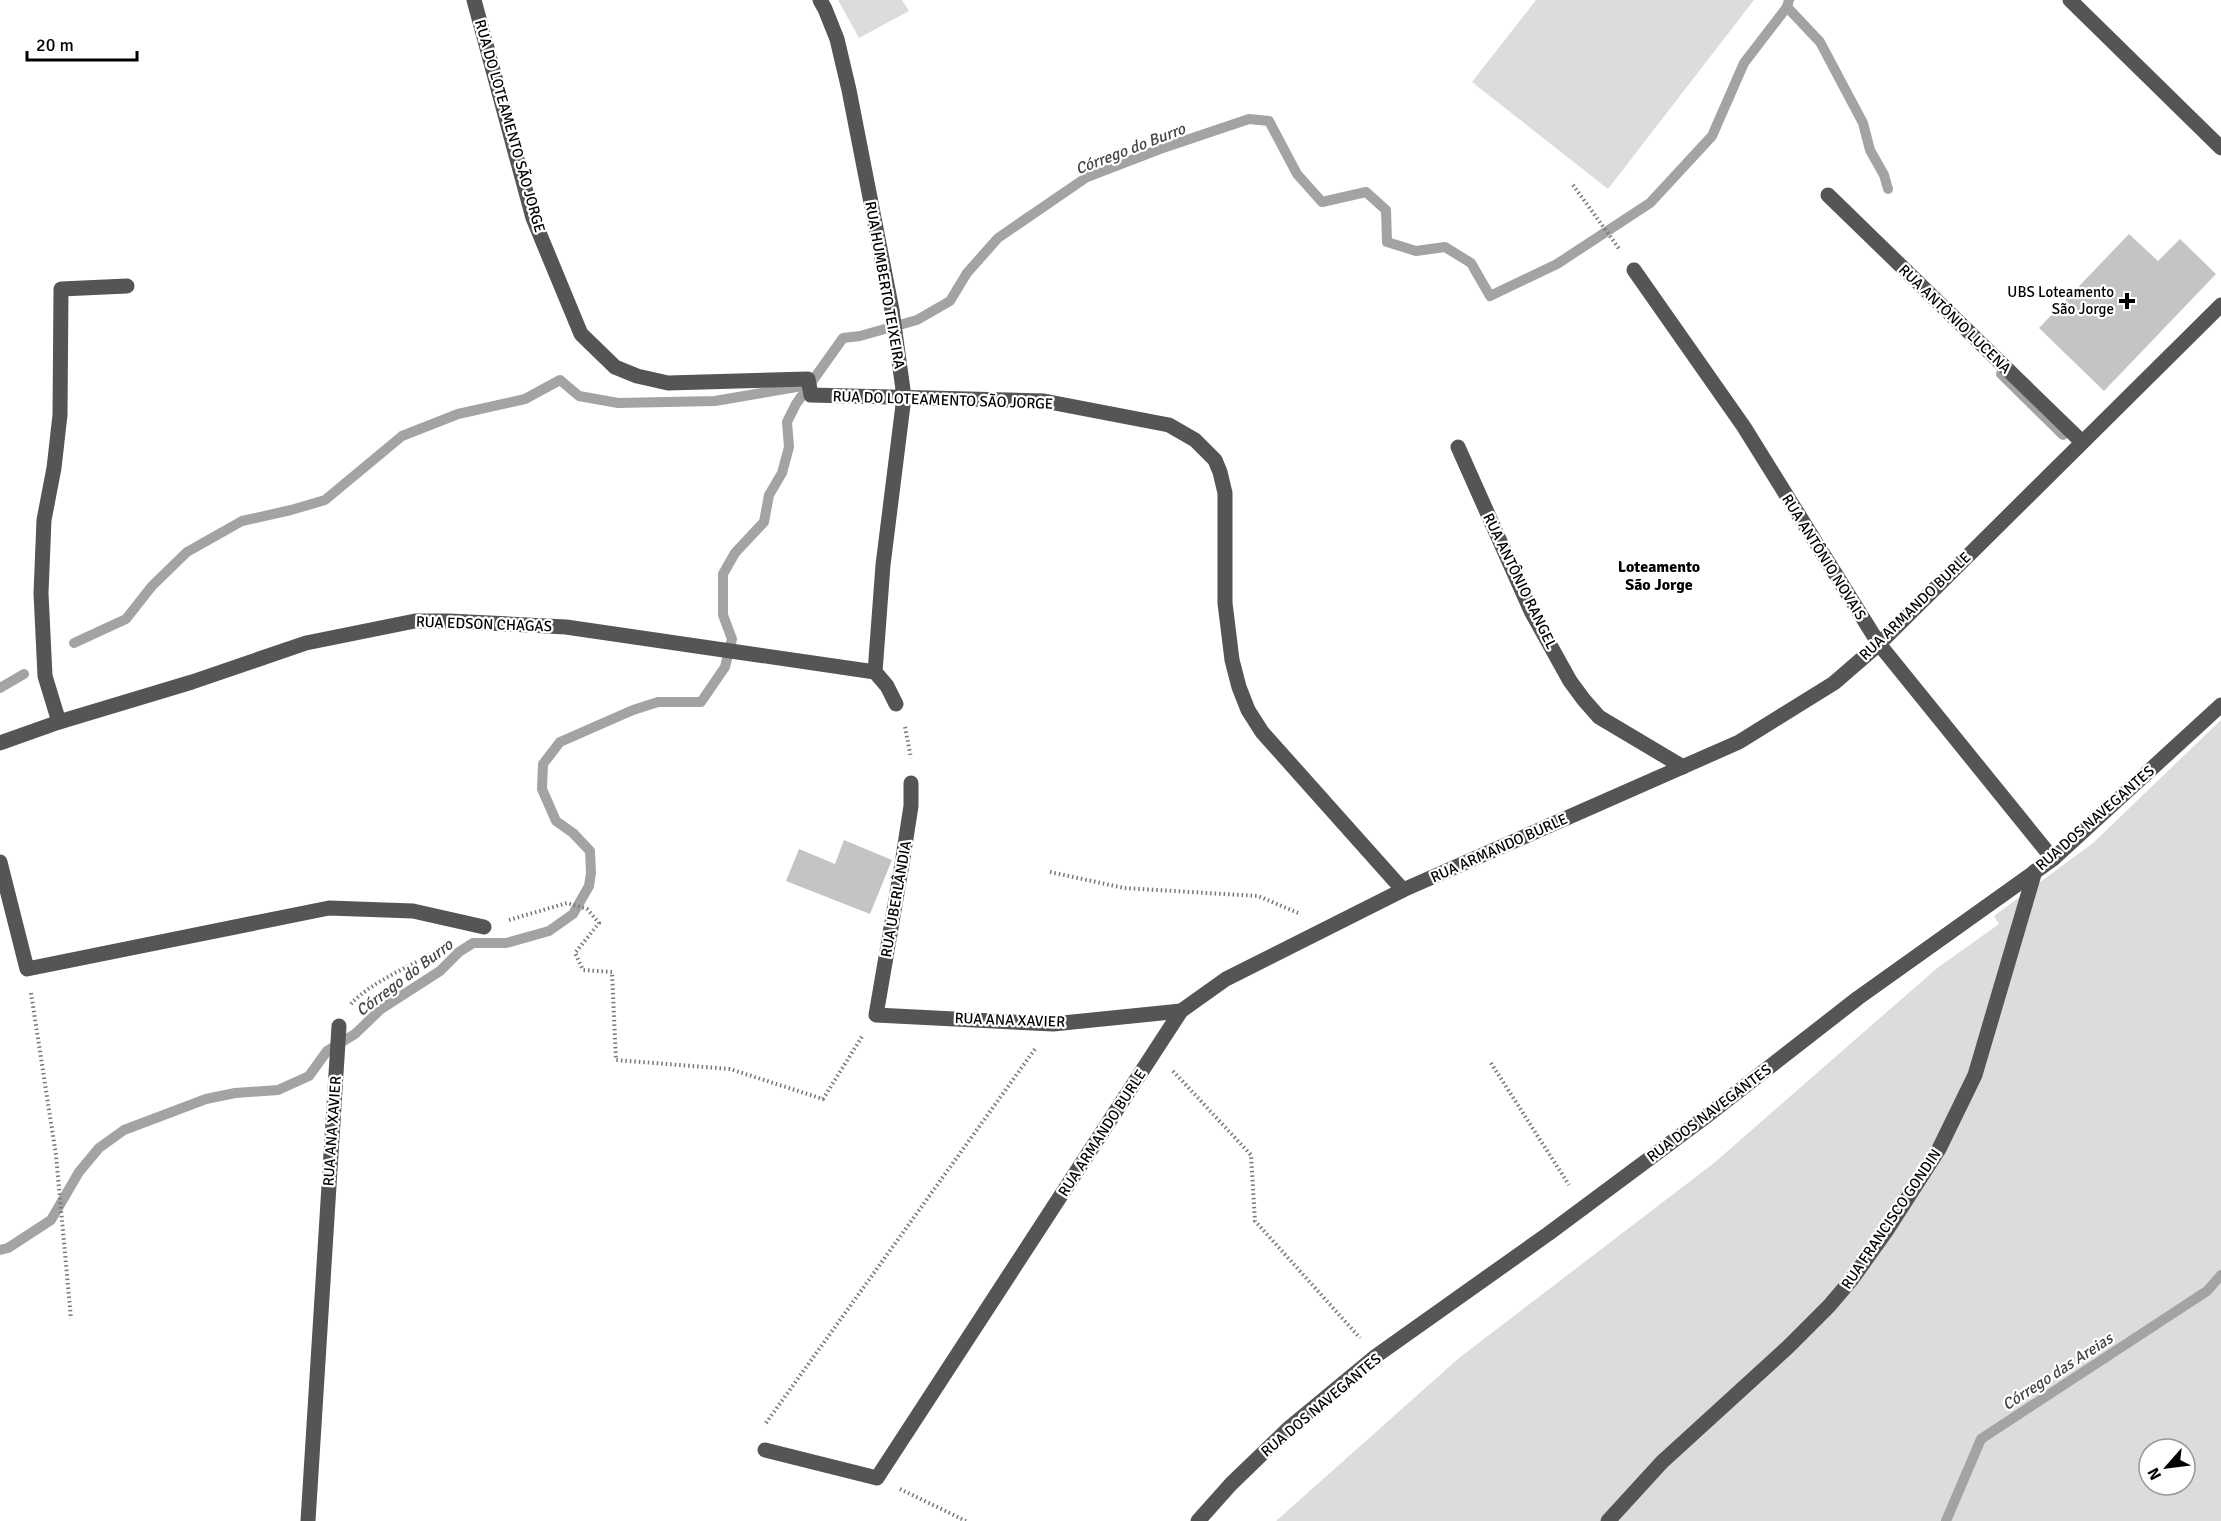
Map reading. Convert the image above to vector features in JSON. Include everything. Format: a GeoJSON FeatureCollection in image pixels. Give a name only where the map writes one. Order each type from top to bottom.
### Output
{"type":"FeatureCollection","features":[{"type":"Feature","properties":{"kind":"street","name":"RUA DO LOTEAMENTO SÃO JORGE"},"geometry":{"type":"LineString","coordinates":[[474,0],[533,218],[581,334],[615,367],[637,376],[668,383],[807,379],[811,395],[1044,401],[1168,425],[1195,440],[1206,450],[1220,472],[1225,493],[1225,603],[1232,660],[1248,710],[1262,732],[1403,890]]}},
{"type":"Feature","properties":{"kind":"street","name":"RUA HUMBERTO TEIXEIRA"},"geometry":{"type":"LineString","coordinates":[[820,0],[837,39],[849,90],[892,310],[904,397],[883,565],[875,672]]}},
{"type":"Feature","properties":{"kind":"street"},"geometry":{"type":"LineString","coordinates":[[2070,0],[2221,148]]}},
{"type":"Feature","properties":{"kind":"street","name":"RUA ANTÔNIO LUCENA"},"geometry":{"type":"LineString","coordinates":[[1828,195],[2082,442]]}},
{"type":"Feature","properties":{"kind":"street","name":"RUA ANTÔNIO NOVAIS"},"geometry":{"type":"LineString","coordinates":[[1634,270],[1744,427],[1879,644],[2054,859]]}},
{"type":"Feature","properties":{"kind":"street"},"geometry":{"type":"LineString","coordinates":[[59,722],[45,676],[41,593],[44,520],[54,468],[60,415],[61,289],[127,286]]}},
{"type":"Feature","properties":{"kind":"street","name":"RUA ARMANDO BURLE"},"geometry":{"type":"LineString","coordinates":[[877,1478],[1181,1011],[1226,979],[1403,890],[1738,742],[1834,683],[1879,644],[2221,305]]}},
{"type":"Feature","properties":{"kind":"street","name":"RUA ANTÔNIO RANGEL"},"geometry":{"type":"LineString","coordinates":[[1458,447],[1531,611],[1570,681],[1599,717],[1683,767]]}},
{"type":"Feature","properties":{"kind":"street","name":"RUA EDSON CHAGAS"},"geometry":{"type":"LineString","coordinates":[[0,743],[306,643],[415,621],[566,627],[875,672]]}},
{"type":"Feature","properties":{"kind":"street"},"geometry":{"type":"LineString","coordinates":[[875,672],[887,686],[896,704]]}},
{"type":"Feature","properties":{"kind":"street","name":"RUA DOS NAVEGANTES"},"geometry":{"type":"LineString","coordinates":[[1198,1521],[1231,1484],[1289,1428],[1376,1356],[1584,1208],[1858,998],[2054,859],[2221,705]]}},
{"type":"Feature","properties":{"kind":"street","name":"RUA UBERLÂNDIA"},"geometry":{"type":"LineString","coordinates":[[876,1015],[904,853],[911,806],[911,783]]}},
{"type":"Feature","properties":{"kind":"street"},"geometry":{"type":"LineString","coordinates":[[0,862],[27,969],[329,908],[413,911],[484,927]]}},
{"type":"Feature","properties":{"kind":"street","name":"RUA FRANCISCO GONDIN"},"geometry":{"type":"LineString","coordinates":[[1608,1521],[1662,1462],[1788,1347],[1829,1306],[1852,1280],[1887,1230],[1939,1149],[1975,1075],[2035,871]]}},
{"type":"Feature","properties":{"kind":"street","name":"RUA ANA XAVIER"},"geometry":{"type":"LineString","coordinates":[[876,1015],[1053,1024],[1181,1011]]}},
{"type":"Feature","properties":{"kind":"street","name":"RUA ANA XAVIER"},"geometry":{"type":"LineString","coordinates":[[308,1521],[339,1026]]}},
{"type":"Feature","properties":{"kind":"street"},"geometry":{"type":"LineString","coordinates":[[765,1450],[877,1478]]}},
{"type":"Feature","properties":{"kind":"path"},"geometry":{"type":"LineString","coordinates":[[1574,185],[1634,270]]}},
{"type":"Feature","properties":{"kind":"path"},"geometry":{"type":"LineString","coordinates":[[896,704],[905,727],[911,760],[911,783]]}},
{"type":"Feature","properties":{"kind":"path"},"geometry":{"type":"LineString","coordinates":[[1050,872],[1124,888],[1258,896],[1329,927]]}},
{"type":"Feature","properties":{"kind":"path"},"geometry":{"type":"LineString","coordinates":[[339,1026],[348,1007],[357,997],[484,927],[567,903],[577,904],[587,909],[598,923],[574,953],[583,970],[612,972],[616,1060],[730,1069],[823,1100],[876,1015]]}},
{"type":"Feature","properties":{"kind":"path"},"geometry":{"type":"LineString","coordinates":[[27,969],[57,1169],[71,1319]]}},
{"type":"Feature","properties":{"kind":"path"},"geometry":{"type":"LineString","coordinates":[[765,1450],[756,1443],[758,1434],[1053,1024]]}},
{"type":"Feature","properties":{"kind":"path"},"geometry":{"type":"LineString","coordinates":[[1155,1051],[1251,1155],[1254,1221],[1376,1356]]}},
{"type":"Feature","properties":{"kind":"path"},"geometry":{"type":"LineString","coordinates":[[1491,1063],[1584,1208]]}},
{"type":"Feature","properties":{"kind":"path"},"geometry":{"type":"LineString","coordinates":[[877,1478],[966,1521]]}},
{"type":"Feature","properties":{"kind":"shaded area"},"geometry":{"type":"Polygon","coordinates":[[[838,0],[902,0],[909,11],[859,38],[838,0]]]}},
{"type":"Feature","properties":{"kind":"shaded area"},"geometry":{"type":"Polygon","coordinates":[[[1536,0],[1754,0],[1608,189],[1472,82],[1536,0]]]}},
{"type":"Feature","properties":{"kind":"shaded area"},"geometry":{"type":"Polygon","coordinates":[[[2221,720],[2221,1521],[1276,1521],[1459,1358],[1714,1163],[1936,969],[1999,924],[1994,916],[2093,843],[2221,720]]]}},
{"type":"Feature","properties":{"kind":"building","name":"UBS Loteamento São Jorge"},"geometry":{"type":"Polygon","coordinates":[[[2129,234],[2158,261],[2180,239],[2216,274],[2104,391],[2039,328],[2129,234]]]}},
{"type":"Feature","properties":{"kind":"building"},"geometry":{"type":"Polygon","coordinates":[[[844,840],[892,860],[870,914],[786,881],[799,849],[835,864],[844,840]]]}},
{"type":"Feature","properties":{"kind":"waterway","name":"Córrego do Burro"},"geometry":{"type":"LineString","coordinates":[[0,1250],[8,1248],[51,1220],[79,1172],[99,1148],[124,1130],[206,1099],[235,1093],[278,1090],[309,1076],[327,1051],[355,1034],[381,1009],[440,971],[459,952],[473,943],[506,943],[549,931],[573,914],[589,886],[590,851],[573,833],[556,821],[542,789],[543,764],[560,742],[633,710],[658,702],[701,702],[725,667],[732,639],[723,615],[723,574],[735,553],[764,522],[769,495],[782,473],[789,447],[787,422],[796,404],[843,338],[860,336],[917,320],[950,301],[967,273],[998,238],[1087,177],[1249,119],[1269,121],[1297,174],[1322,202],[1366,192],[1386,210],[1387,242],[1416,251],[1445,247],[1471,263],[1490,296],[1557,264],[1650,203],[1712,136],[1744,63],[1787,7],[1789,0]]}},
{"type":"Feature","properties":{"kind":"waterway"},"geometry":{"type":"LineString","coordinates":[[1787,7],[1820,42],[1863,123],[1870,150],[1884,175],[1888,189]]}},
{"type":"Feature","properties":{"kind":"waterway"},"geometry":{"type":"LineString","coordinates":[[2001,374],[2063,435]]}},
{"type":"Feature","properties":{"kind":"waterway"},"geometry":{"type":"LineString","coordinates":[[74,643],[126,619],[152,586],[187,552],[242,521],[325,500],[402,436],[458,414],[525,399],[560,380],[579,396],[618,403],[715,401],[808,385]]}},
{"type":"Feature","properties":{"kind":"waterway"},"geometry":{"type":"LineString","coordinates":[[0,688],[24,674]]}},
{"type":"Feature","properties":{"kind":"waterway","name":"Córrego das Areias"},"geometry":{"type":"LineString","coordinates":[[1946,1521],[1981,1439],[2207,1291],[2221,1275]]}},
{"type":"Feature","properties":{"kind":"place","name":"UBS Loteamento São Jorge"},"geometry":{"type":"Point","coordinates":[2127,301]}},
{"type":"Feature","properties":{"kind":"district","name":"Loteamento São Jorge"},"geometry":{"type":"Point","coordinates":[1659,575]}}]}
